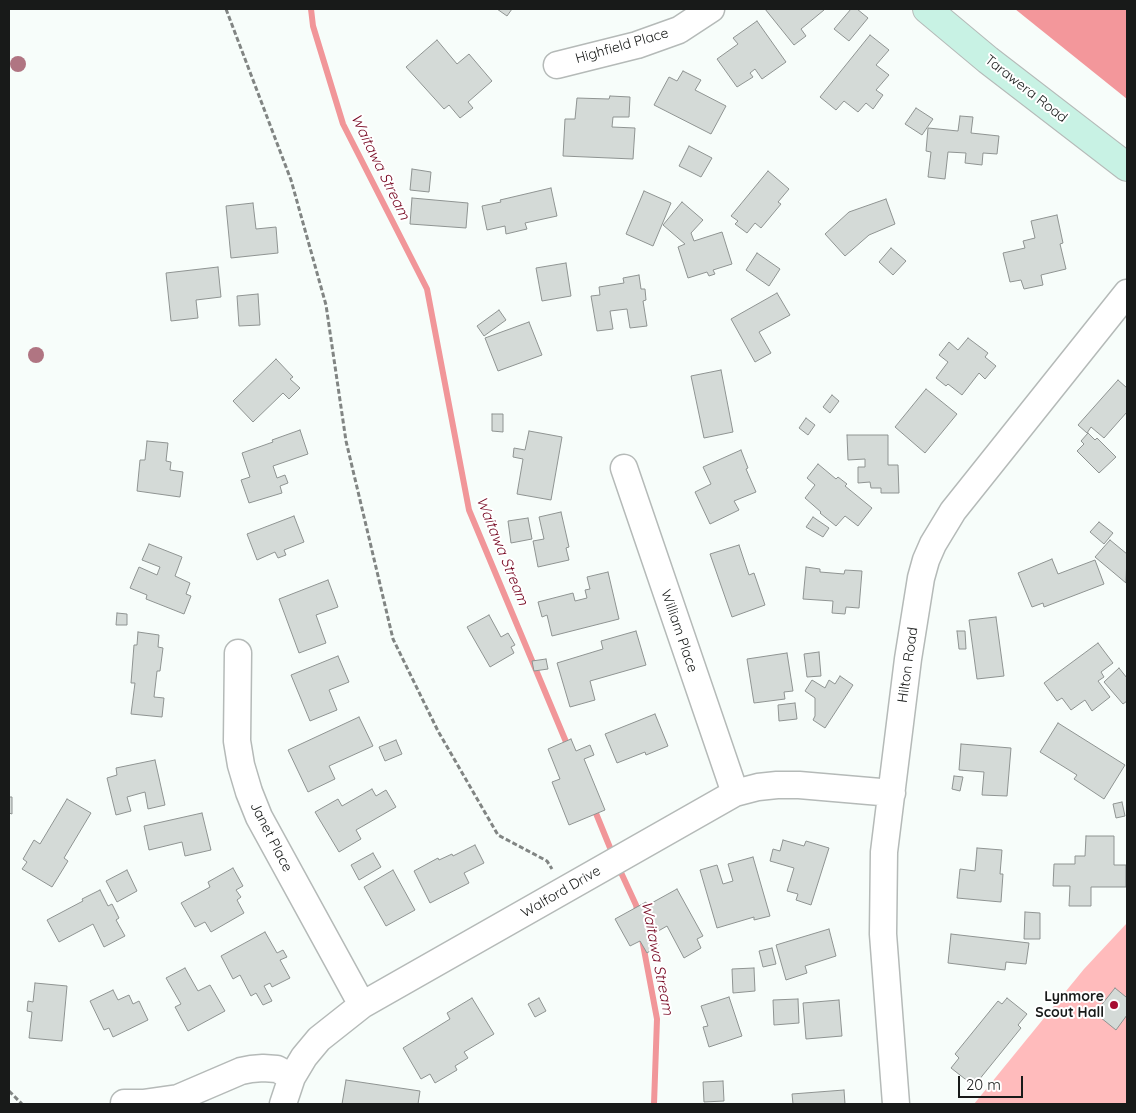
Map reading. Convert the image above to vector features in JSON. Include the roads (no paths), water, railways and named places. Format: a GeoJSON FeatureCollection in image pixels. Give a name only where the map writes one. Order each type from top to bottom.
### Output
{"type":"FeatureCollection","features":[{"type":"Feature","properties":{"kind":"main road","name":"Tarawera Road"},"geometry":{"type":"LineString","coordinates":[[927,9],[988,60],[1127,167]]}},
{"type":"Feature","properties":{"kind":"street","name":"Highfield Place"},"geometry":{"type":"LineString","coordinates":[[557,65],[637,45],[679,30],[711,9]]}},
{"type":"Feature","properties":{"kind":"street","name":"Hilton Road"},"geometry":{"type":"LineString","coordinates":[[896,1104],[882,909],[884,852],[908,659],[926,560],[933,544],[953,511],[1127,293]]}},
{"type":"Feature","properties":{"kind":"street","name":"William Place"},"geometry":{"type":"LineString","coordinates":[[624,468],[734,793]]}},
{"type":"Feature","properties":{"kind":"street","name":"Janet Place"},"geometry":{"type":"LineString","coordinates":[[238,653],[237,741],[241,765],[249,792],[259,817],[362,1005]]}},
{"type":"Feature","properties":{"kind":"street","name":"Walford Drive"},"geometry":{"type":"LineString","coordinates":[[283,1104],[292,1076],[319,1039],[362,1005],[734,793],[758,787],[799,785],[892,793]]}},
{"type":"Feature","properties":{"kind":"street"},"geometry":{"type":"LineString","coordinates":[[124,1103],[143,1103],[178,1098],[241,1071],[251,1069],[277,1069],[292,1076]]}},
{"type":"Feature","properties":{"kind":"waterway","name":"Waitawa Stream"},"geometry":{"type":"LineString","coordinates":[[311,9],[313,26],[343,124],[427,289],[469,510],[569,749]]}},
{"type":"Feature","properties":{"kind":"waterway","name":"Waitawa Stream"},"geometry":{"type":"LineString","coordinates":[[593,806],[613,855]]}},
{"type":"Feature","properties":{"kind":"waterway","name":"Waitawa Stream"},"geometry":{"type":"LineString","coordinates":[[618,866],[636,905],[638,915]]}},
{"type":"Feature","properties":{"kind":"waterway","name":"Waitawa Stream"},"geometry":{"type":"LineString","coordinates":[[642,939],[657,1019],[654,1104]]}},
{"type":"Feature","properties":{"kind":"place","name":"Lynmore Scout Hall"},"geometry":{"type":"Point","coordinates":[1114,1005]}}]}
